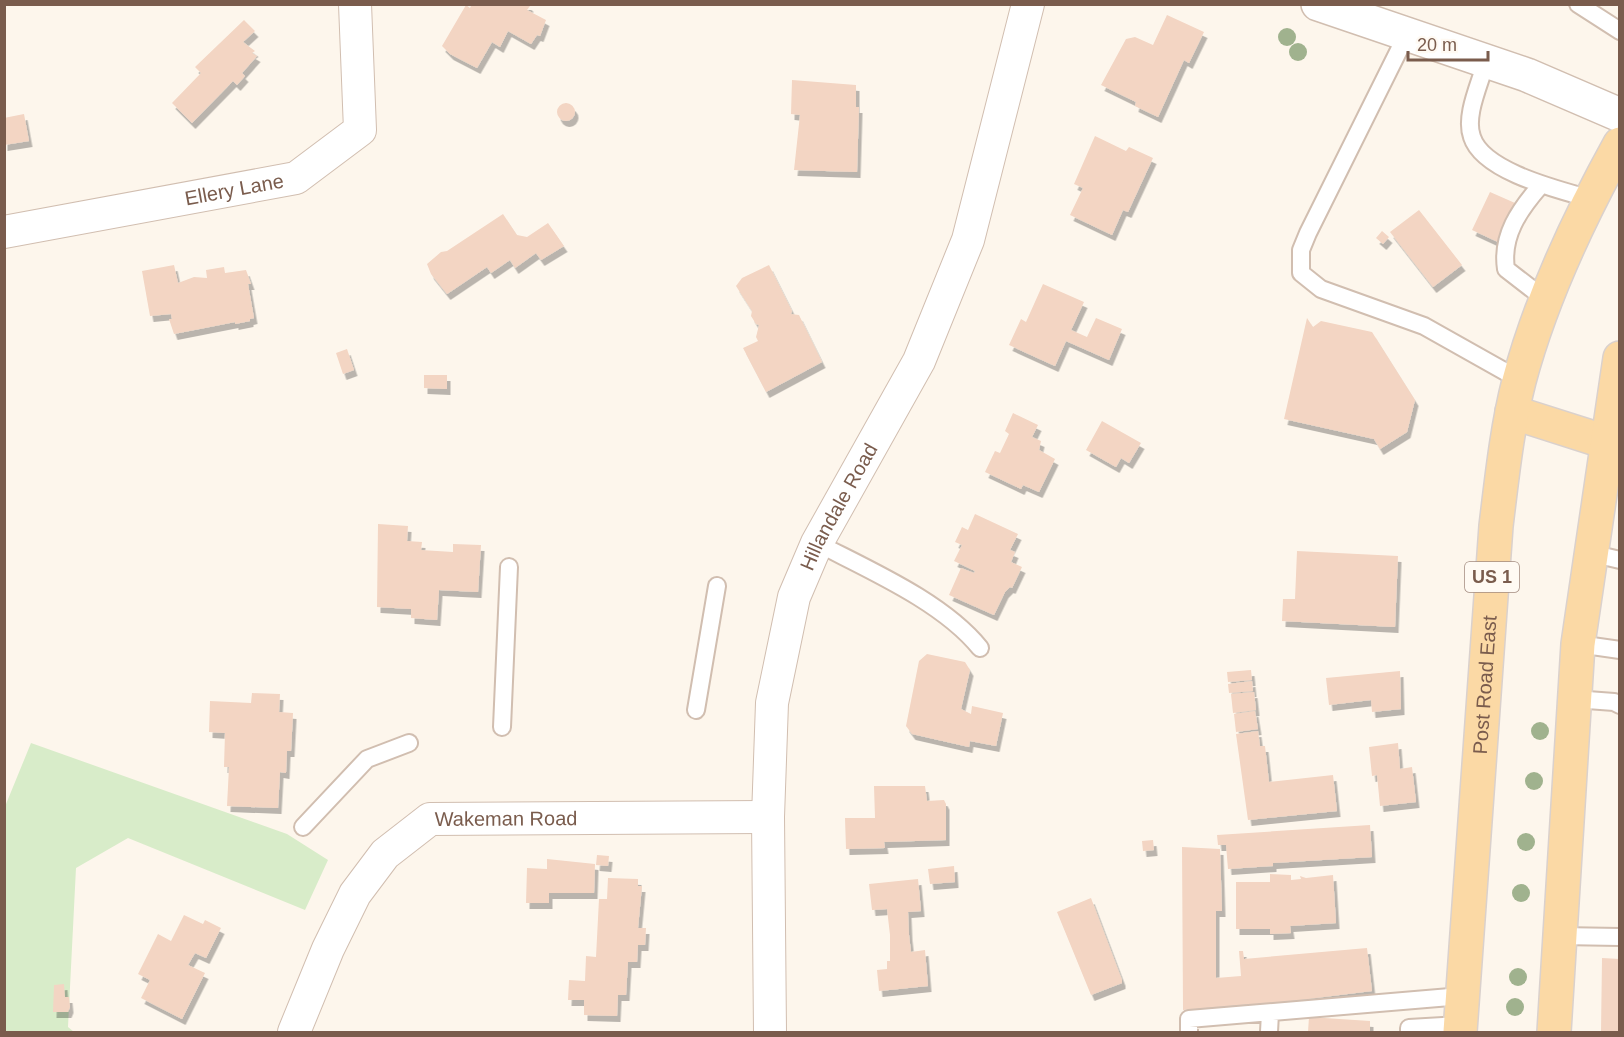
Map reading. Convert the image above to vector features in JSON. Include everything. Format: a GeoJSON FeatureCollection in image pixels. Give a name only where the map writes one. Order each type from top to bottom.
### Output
{"type":"FeatureCollection","features":[{"type":"Feature","properties":{"kind":"main road","name":"Post Road East"},"geometry":{"type":"LineString","coordinates":[[1461,1018],[1496,526],[1512,412],[1546,300],[1591,199],[1620,144]]}},
{"type":"Feature","properties":{"kind":"main road"},"geometry":{"type":"LineString","coordinates":[[1554,1032],[1578,644],[1605,557],[1606,442],[1620,358]]}},
{"type":"Feature","properties":{"kind":"main road"},"geometry":{"type":"LineString","coordinates":[[1512,412],[1606,442]]}},
{"type":"Feature","properties":{"kind":"street","name":"Ellery Lane"},"geometry":{"type":"LineString","coordinates":[[4,232],[296,178],[360,130],[355,4]]}},
{"type":"Feature","properties":{"kind":"street","name":"Hillandale Road"},"geometry":{"type":"LineString","coordinates":[[770,1032],[768,817],[772,703],[777,667],[794,597],[817,543],[919,361],[968,240],[1028,4]]}},
{"type":"Feature","properties":{"kind":"street"},"geometry":{"type":"LineString","coordinates":[[1318,4],[1564,89],[1620,115]]}},
{"type":"Feature","properties":{"kind":"street","name":"Wakeman Road"},"geometry":{"type":"LineString","coordinates":[[294,1032],[328,949],[355,894],[385,855],[430,819],[768,817]]}},
{"type":"Feature","properties":{"kind":"lane"},"geometry":{"type":"LineString","coordinates":[[1578,4],[1620,32]]}},
{"type":"Feature","properties":{"kind":"lane"},"geometry":{"type":"LineString","coordinates":[[1406,36],[1308,233],[1301,250],[1301,273],[1321,289],[1424,326],[1520,380]]}},
{"type":"Feature","properties":{"kind":"lane"},"geometry":{"type":"LineString","coordinates":[[1486,61],[1471,118],[1472,138],[1489,159],[1541,185],[1591,199]]}},
{"type":"Feature","properties":{"kind":"lane"},"geometry":{"type":"LineString","coordinates":[[1541,185],[1521,211],[1504,243],[1504,254],[1506,269],[1546,300]]}},
{"type":"Feature","properties":{"kind":"lane"},"geometry":{"type":"LineString","coordinates":[[817,543],[912,594],[971,637],[980,648]]}},
{"type":"Feature","properties":{"kind":"lane"},"geometry":{"type":"LineString","coordinates":[[502,727],[509,567]]}},
{"type":"Feature","properties":{"kind":"lane"},"geometry":{"type":"LineString","coordinates":[[696,710],[717,586]]}},
{"type":"Feature","properties":{"kind":"lane"},"geometry":{"type":"LineString","coordinates":[[1578,644],[1620,650]]}},
{"type":"Feature","properties":{"kind":"lane"},"geometry":{"type":"LineString","coordinates":[[1574,699],[1614,702],[1620,705]]}},
{"type":"Feature","properties":{"kind":"lane"},"geometry":{"type":"LineString","coordinates":[[303,828],[367,759],[409,743]]}},
{"type":"Feature","properties":{"kind":"lane"},"geometry":{"type":"LineString","coordinates":[[1559,936],[1620,937]]}},
{"type":"Feature","properties":{"kind":"lane"},"geometry":{"type":"LineString","coordinates":[[1189,1032],[1189,1019],[1270,1012],[1461,1018]]}},
{"type":"Feature","properties":{"kind":"lane"},"geometry":{"type":"LineString","coordinates":[[1269,1032],[1270,1012]]}},
{"type":"Feature","properties":{"kind":"lane"},"geometry":{"type":"LineString","coordinates":[[1409,1032],[1409,1028],[1461,1018]]}},
{"type":"Feature","properties":{"kind":"green space"},"geometry":{"type":"Polygon","coordinates":[[[31,743],[287,834],[328,860],[305,910],[128,838],[76,868],[68,1027],[74,1032],[5,1032],[4,809],[31,743]]]}},
{"type":"Feature","properties":{"kind":"building"},"geometry":{"type":"Polygon","coordinates":[[[472,4],[528,4],[530,6],[527,10],[546,20],[540,36],[537,35],[531,44],[508,31],[500,47],[492,42],[477,68],[450,54],[442,46],[466,5],[470,8],[472,4]]]}},
{"type":"Feature","properties":{"kind":"building"},"geometry":{"type":"Polygon","coordinates":[[[1167,15],[1204,32],[1189,63],[1184,60],[1158,117],[1135,106],[1136,102],[1101,85],[1126,39],[1135,37],[1153,45],[1167,15]]]}},
{"type":"Feature","properties":{"kind":"building"},"geometry":{"type":"Polygon","coordinates":[[[244,20],[255,31],[243,42],[255,51],[252,53],[257,56],[242,73],[245,76],[237,85],[233,81],[192,123],[172,103],[201,73],[195,67],[244,20]]]}},
{"type":"Feature","properties":{"kind":"building"},"geometry":{"type":"Polygon","coordinates":[[[792,80],[856,85],[856,107],[859,107],[857,172],[794,170],[800,115],[791,114],[792,80]]]}},
{"type":"Feature","properties":{"kind":"building"},"geometry":{"type":"Polygon","coordinates":[[[566,103],[574,108],[575,112],[570,120],[566,121],[558,116],[557,112],[562,104],[566,103]]]}},
{"type":"Feature","properties":{"kind":"building"},"geometry":{"type":"Polygon","coordinates":[[[24,114],[29,141],[4,145],[4,118],[24,114]]]}},
{"type":"Feature","properties":{"kind":"building"},"geometry":{"type":"Polygon","coordinates":[[[1095,136],[1126,151],[1129,147],[1153,158],[1128,212],[1123,210],[1112,235],[1070,215],[1083,188],[1074,184],[1095,136]]]}},
{"type":"Feature","properties":{"kind":"building"},"geometry":{"type":"Polygon","coordinates":[[[1490,192],[1515,203],[1498,242],[1472,230],[1490,192]]]}},
{"type":"Feature","properties":{"kind":"building"},"geometry":{"type":"Polygon","coordinates":[[[1419,210],[1462,265],[1433,287],[1390,232],[1419,210]]]}},
{"type":"Feature","properties":{"kind":"building"},"geometry":{"type":"Polygon","coordinates":[[[503,214],[517,235],[527,237],[548,223],[564,246],[541,260],[536,253],[515,268],[510,260],[491,273],[487,267],[447,294],[431,274],[427,264],[441,252],[447,251],[503,214]]]}},
{"type":"Feature","properties":{"kind":"building"},"geometry":{"type":"Polygon","coordinates":[[[1382,231],[1389,237],[1383,244],[1376,238],[1382,231]]]}},
{"type":"Feature","properties":{"kind":"building"},"geometry":{"type":"Polygon","coordinates":[[[174,265],[178,283],[194,277],[207,278],[206,270],[224,267],[225,273],[246,270],[251,284],[248,284],[254,318],[235,324],[235,322],[174,334],[169,319],[172,319],[171,314],[150,316],[142,271],[174,265]]]}},
{"type":"Feature","properties":{"kind":"building"},"geometry":{"type":"Polygon","coordinates":[[[769,265],[792,311],[791,314],[799,315],[822,362],[766,392],[743,348],[758,341],[756,337],[759,325],[751,316],[752,311],[736,286],[742,278],[769,265]]]}},
{"type":"Feature","properties":{"kind":"building"},"geometry":{"type":"Polygon","coordinates":[[[1043,284],[1084,302],[1071,330],[1087,337],[1096,318],[1122,329],[1109,360],[1066,341],[1055,366],[1009,345],[1021,319],[1026,322],[1043,284]]]}},
{"type":"Feature","properties":{"kind":"building"},"geometry":{"type":"Polygon","coordinates":[[[1307,318],[1313,327],[1321,321],[1372,332],[1415,400],[1407,432],[1380,449],[1374,439],[1284,419],[1307,318]]]}},
{"type":"Feature","properties":{"kind":"building"},"geometry":{"type":"Polygon","coordinates":[[[347,349],[354,370],[343,374],[336,353],[347,349]]]}},
{"type":"Feature","properties":{"kind":"building"},"geometry":{"type":"Polygon","coordinates":[[[424,375],[447,375],[447,389],[424,388],[424,375]]]}},
{"type":"Feature","properties":{"kind":"building"},"geometry":{"type":"Polygon","coordinates":[[[1013,413],[1038,425],[1032,437],[1041,441],[1039,450],[1055,459],[1039,492],[1023,485],[1021,489],[985,472],[995,451],[1000,453],[1009,434],[1005,431],[1013,413]]]}},
{"type":"Feature","properties":{"kind":"building"},"geometry":{"type":"Polygon","coordinates":[[[1102,421],[1141,443],[1129,463],[1121,458],[1116,467],[1086,450],[1102,421]]]}},
{"type":"Feature","properties":{"kind":"building"},"geometry":{"type":"Polygon","coordinates":[[[975,514],[1018,534],[1010,550],[1015,552],[1011,562],[1022,567],[1012,588],[1010,587],[1005,592],[994,615],[949,595],[961,568],[974,573],[975,571],[954,561],[962,545],[955,542],[962,527],[968,530],[975,514]]]}},
{"type":"Feature","properties":{"kind":"building"},"geometry":{"type":"Polygon","coordinates":[[[378,524],[408,526],[407,541],[422,542],[421,550],[453,552],[453,544],[481,545],[478,592],[439,590],[437,620],[411,618],[411,609],[377,607],[378,524]]]}},
{"type":"Feature","properties":{"kind":"building"},"geometry":{"type":"Polygon","coordinates":[[[1297,551],[1398,556],[1395,627],[1282,621],[1283,599],[1295,599],[1297,551]]]}},
{"type":"Feature","properties":{"kind":"building"},"geometry":{"type":"Polygon","coordinates":[[[927,654],[965,662],[970,670],[961,709],[971,714],[972,706],[1003,713],[996,746],[970,741],[969,747],[912,734],[906,726],[919,661],[927,654]]]}},
{"type":"Feature","properties":{"kind":"building"},"geometry":{"type":"Polygon","coordinates":[[[1251,670],[1252,680],[1228,682],[1227,672],[1251,670]]]}},
{"type":"Feature","properties":{"kind":"building"},"geometry":{"type":"Polygon","coordinates":[[[1400,671],[1401,709],[1372,712],[1371,700],[1329,705],[1326,678],[1400,671]]]}},
{"type":"Feature","properties":{"kind":"building"},"geometry":{"type":"Polygon","coordinates":[[[1252,681],[1253,691],[1229,693],[1228,684],[1252,681]]]}},
{"type":"Feature","properties":{"kind":"building"},"geometry":{"type":"Polygon","coordinates":[[[1254,692],[1256,710],[1233,713],[1231,694],[1254,692]]]}},
{"type":"Feature","properties":{"kind":"building"},"geometry":{"type":"Polygon","coordinates":[[[252,693],[280,694],[279,712],[293,713],[291,751],[287,751],[286,773],[280,772],[278,808],[227,806],[229,767],[224,767],[225,733],[209,732],[210,701],[251,703],[252,693]]]}},
{"type":"Feature","properties":{"kind":"building"},"geometry":{"type":"Polygon","coordinates":[[[1255,711],[1258,729],[1236,732],[1234,714],[1255,711]]]}},
{"type":"Feature","properties":{"kind":"building"},"geometry":{"type":"Polygon","coordinates":[[[1258,731],[1260,746],[1265,746],[1269,782],[1333,775],[1337,811],[1248,820],[1236,734],[1258,731]]]}},
{"type":"Feature","properties":{"kind":"building"},"geometry":{"type":"Polygon","coordinates":[[[1398,743],[1400,769],[1412,767],[1416,802],[1380,806],[1377,775],[1372,776],[1369,747],[1398,743]]]}},
{"type":"Feature","properties":{"kind":"building"},"geometry":{"type":"Polygon","coordinates":[[[874,786],[925,786],[927,801],[944,800],[946,840],[884,842],[885,848],[846,849],[845,818],[875,818],[874,786]]]}},
{"type":"Feature","properties":{"kind":"building"},"geometry":{"type":"Polygon","coordinates":[[[1370,825],[1372,857],[1273,863],[1273,866],[1228,869],[1226,845],[1218,845],[1217,835],[1370,825]]]}},
{"type":"Feature","properties":{"kind":"building"},"geometry":{"type":"Polygon","coordinates":[[[1153,840],[1154,850],[1143,851],[1142,841],[1153,840]]]}},
{"type":"Feature","properties":{"kind":"building"},"geometry":{"type":"Polygon","coordinates":[[[1182,847],[1220,849],[1222,911],[1216,911],[1216,978],[1241,976],[1239,951],[1243,951],[1244,959],[1367,948],[1372,991],[1251,1006],[1251,1004],[1183,1010],[1182,847]]]}},
{"type":"Feature","properties":{"kind":"building"},"geometry":{"type":"Polygon","coordinates":[[[597,855],[609,856],[608,866],[596,865],[597,855]]]}},
{"type":"Feature","properties":{"kind":"building"},"geometry":{"type":"Polygon","coordinates":[[[547,859],[595,864],[594,893],[549,893],[549,903],[526,903],[527,868],[547,869],[547,859]]]}},
{"type":"Feature","properties":{"kind":"building"},"geometry":{"type":"Polygon","coordinates":[[[954,866],[955,882],[930,884],[928,869],[954,866]]]}},
{"type":"Feature","properties":{"kind":"building"},"geometry":{"type":"Polygon","coordinates":[[[1270,874],[1291,875],[1291,880],[1301,879],[1300,876],[1306,878],[1333,875],[1336,923],[1290,926],[1291,933],[1270,934],[1270,929],[1236,929],[1236,882],[1270,882],[1270,874]]]}},
{"type":"Feature","properties":{"kind":"building"},"geometry":{"type":"Polygon","coordinates":[[[608,878],[638,879],[638,886],[642,886],[638,928],[646,928],[645,945],[638,945],[637,962],[628,962],[626,995],[618,995],[617,1016],[584,1015],[584,1000],[568,1000],[569,980],[585,981],[586,956],[596,957],[599,899],[607,899],[608,878]]]}},
{"type":"Feature","properties":{"kind":"building"},"geometry":{"type":"Polygon","coordinates":[[[918,879],[921,911],[908,912],[909,935],[911,952],[925,950],[928,986],[879,991],[877,970],[887,969],[887,961],[890,961],[890,935],[887,909],[872,910],[869,884],[918,879]]]}},
{"type":"Feature","properties":{"kind":"building"},"geometry":{"type":"Polygon","coordinates":[[[1091,898],[1122,983],[1091,995],[1057,912],[1091,898]]]}},
{"type":"Feature","properties":{"kind":"building"},"geometry":{"type":"Polygon","coordinates":[[[184,915],[203,924],[205,920],[221,928],[206,958],[195,953],[188,965],[205,973],[182,1019],[141,998],[150,980],[138,974],[158,934],[171,941],[184,915]]]}},
{"type":"Feature","properties":{"kind":"building"},"geometry":{"type":"Polygon","coordinates":[[[1602,958],[1620,959],[1620,1032],[1601,1032],[1602,958]]]}},
{"type":"Feature","properties":{"kind":"building"},"geometry":{"type":"Polygon","coordinates":[[[64,984],[65,997],[69,997],[70,1007],[68,1012],[53,1012],[54,985],[64,984]]]}},
{"type":"Feature","properties":{"kind":"building"},"geometry":{"type":"Polygon","coordinates":[[[1309,1017],[1370,1021],[1370,1032],[1308,1032],[1309,1017]]]}}]}
